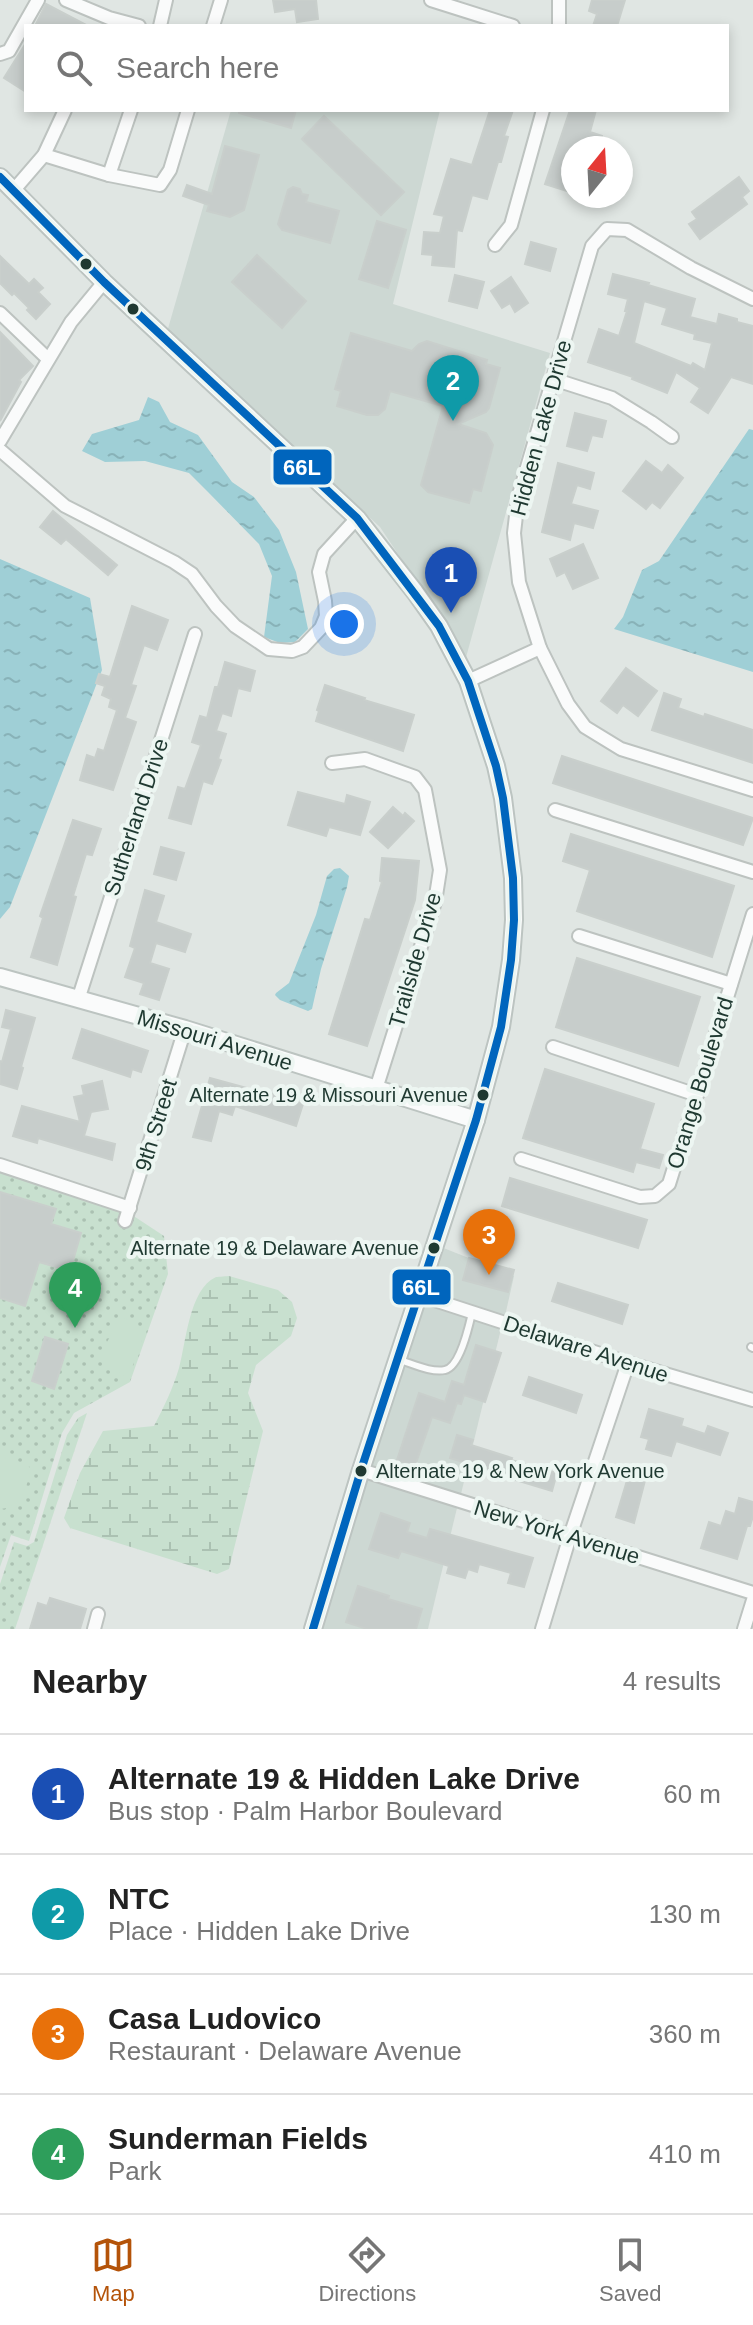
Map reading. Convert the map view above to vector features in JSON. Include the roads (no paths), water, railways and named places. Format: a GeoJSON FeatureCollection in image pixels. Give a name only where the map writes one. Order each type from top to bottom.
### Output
{"type":"FeatureCollection","features":[{"type":"Feature","properties":{"kind":"main road"},"geometry":{"type":"LineString","coordinates":[[0,177],[104,282],[357,518],[439,626],[468,681],[496,766],[503,798],[513,878],[514,920],[501,1027],[476,1120],[361,1470],[313,1629]]}},
{"type":"Feature","properties":{"kind":"main road","name":"Missouri Avenue"},"geometry":{"type":"LineString","coordinates":[[0,977],[185,1029],[476,1120]]}},
{"type":"Feature","properties":{"kind":"street"},"geometry":{"type":"LineString","coordinates":[[24,24],[38,0]]}},
{"type":"Feature","properties":{"kind":"street"},"geometry":{"type":"LineString","coordinates":[[66,0],[107,22]]}},
{"type":"Feature","properties":{"kind":"street"},"geometry":{"type":"LineString","coordinates":[[160,24],[166,0]]}},
{"type":"Feature","properties":{"kind":"street"},"geometry":{"type":"LineString","coordinates":[[214,24],[221,0]]}},
{"type":"Feature","properties":{"kind":"street"},"geometry":{"type":"LineString","coordinates":[[431,0],[507,24]]}},
{"type":"Feature","properties":{"kind":"street"},"geometry":{"type":"LineString","coordinates":[[559,0],[559,24]]}},
{"type":"Feature","properties":{"kind":"street"},"geometry":{"type":"LineString","coordinates":[[0,54],[9,51],[24,25]]}},
{"type":"Feature","properties":{"kind":"street"},"geometry":{"type":"LineString","coordinates":[[13,191],[44,155],[64,112]]}},
{"type":"Feature","properties":{"kind":"street"},"geometry":{"type":"LineString","coordinates":[[109,175],[130,112]]}},
{"type":"Feature","properties":{"kind":"street"},"geometry":{"type":"LineString","coordinates":[[44,155],[109,175],[160,185],[170,170],[187,112]]}},
{"type":"Feature","properties":{"kind":"street"},"geometry":{"type":"LineString","coordinates":[[495,245],[511,225],[542,112]]}},
{"type":"Feature","properties":{"kind":"street","name":"Hidden Lake Drive"},"geometry":{"type":"LineString","coordinates":[[752,294],[691,268],[627,230],[607,229],[592,246],[518,498],[514,533],[519,582],[540,648],[568,704],[585,727],[621,749],[753,790]]}},
{"type":"Feature","properties":{"kind":"street"},"geometry":{"type":"LineString","coordinates":[[0,441],[71,322],[104,282]]}},
{"type":"Feature","properties":{"kind":"street"},"geometry":{"type":"LineString","coordinates":[[0,313],[48,359]]}},
{"type":"Feature","properties":{"kind":"street"},"geometry":{"type":"LineString","coordinates":[[553,379],[612,398],[672,437]]}},
{"type":"Feature","properties":{"kind":"street"},"geometry":{"type":"LineString","coordinates":[[0,450],[65,506],[192,574],[235,626],[269,649],[292,651],[303,647],[321,628],[326,616],[319,572],[324,554],[357,518]]}},
{"type":"Feature","properties":{"kind":"street","name":"Sutherland Drive"},"geometry":{"type":"LineString","coordinates":[[78,1000],[195,634]]}},
{"type":"Feature","properties":{"kind":"street"},"geometry":{"type":"LineString","coordinates":[[468,681],[540,648]]}},
{"type":"Feature","properties":{"kind":"street","name":"Trailside Drive"},"geometry":{"type":"LineString","coordinates":[[332,763],[365,759],[415,777],[425,790],[440,870],[435,902],[376,1089]]}},
{"type":"Feature","properties":{"kind":"street"},"geometry":{"type":"LineString","coordinates":[[555,810],[753,872]]}},
{"type":"Feature","properties":{"kind":"street","name":"Orange Boulevard"},"geometry":{"type":"LineString","coordinates":[[521,1159],[621,1192],[650,1197],[669,1184],[753,914]]}},
{"type":"Feature","properties":{"kind":"street"},"geometry":{"type":"LineString","coordinates":[[579,936],[731,984]]}},
{"type":"Feature","properties":{"kind":"street","name":"9th Street"},"geometry":{"type":"LineString","coordinates":[[125,1221],[185,1029]]}},
{"type":"Feature","properties":{"kind":"street"},"geometry":{"type":"LineString","coordinates":[[553,1047],[697,1095]]}},
{"type":"Feature","properties":{"kind":"street"},"geometry":{"type":"LineString","coordinates":[[0,1165],[130,1208]]}},
{"type":"Feature","properties":{"kind":"street","name":"Delaware Avenue"},"geometry":{"type":"LineString","coordinates":[[419,1295],[753,1400]]}},
{"type":"Feature","properties":{"kind":"street"},"geometry":{"type":"LineString","coordinates":[[542,1629],[628,1363]]}},
{"type":"Feature","properties":{"kind":"street","name":"New York Avenue"},"geometry":{"type":"LineString","coordinates":[[361,1470],[753,1593]]}},
{"type":"Feature","properties":{"kind":"street"},"geometry":{"type":"LineString","coordinates":[[744,1629],[753,1600]]}},
{"type":"Feature","properties":{"kind":"street"},"geometry":{"type":"LineString","coordinates":[[94,1629],[98,1614]]}},
{"type":"Feature","properties":{"kind":"lane"},"geometry":{"type":"LineString","coordinates":[[398,1359],[436,1370],[452,1367],[472,1313]]}},
{"type":"Feature","properties":{"kind":"water"},"geometry":{"type":"Polygon","coordinates":[[[148,397],[159,402],[170,422],[198,435],[232,482],[254,497],[279,530],[296,572],[308,629],[295,642],[280,643],[264,637],[272,576],[259,544],[189,473],[145,461],[105,462],[82,451],[92,434],[139,420],[148,397]]]}},
{"type":"Feature","properties":{"kind":"water"},"geometry":{"type":"Polygon","coordinates":[[[749,429],[753,430],[753,672],[614,629],[623,617],[642,570],[659,561],[749,429]]]}},
{"type":"Feature","properties":{"kind":"water"},"geometry":{"type":"Polygon","coordinates":[[[0,559],[90,598],[102,670],[10,907],[0,919],[0,559]]]}},
{"type":"Feature","properties":{"kind":"water"},"geometry":{"type":"Polygon","coordinates":[[[340,868],[349,876],[347,887],[312,1009],[308,1011],[275,995],[289,983],[316,915],[327,876],[340,868]]]}},
{"type":"Feature","properties":{"kind":"place","name":"NTC"},"geometry":{"type":"Point","coordinates":[453,421]}},
{"type":"Feature","properties":{"kind":"place","name":"Alternate 19 & Hidden Lake Drive"},"geometry":{"type":"Point","coordinates":[451,613]}},
{"type":"Feature","properties":{"kind":"place","name":"Alternate 19 & Missouri Avenue"},"geometry":{"type":"Point","coordinates":[483,1095]}},
{"type":"Feature","properties":{"kind":"place","name":"Alternate 19 & Delaware Avenue"},"geometry":{"type":"Point","coordinates":[434,1248]}},
{"type":"Feature","properties":{"kind":"place","name":"Casa Ludovico"},"geometry":{"type":"Point","coordinates":[489,1275]}},
{"type":"Feature","properties":{"kind":"place","name":"Sunderman Fields"},"geometry":{"type":"Point","coordinates":[75,1328]}},
{"type":"Feature","properties":{"kind":"place","name":"Alternate 19 & New York Avenue"},"geometry":{"type":"Point","coordinates":[361,1471]}}]}
